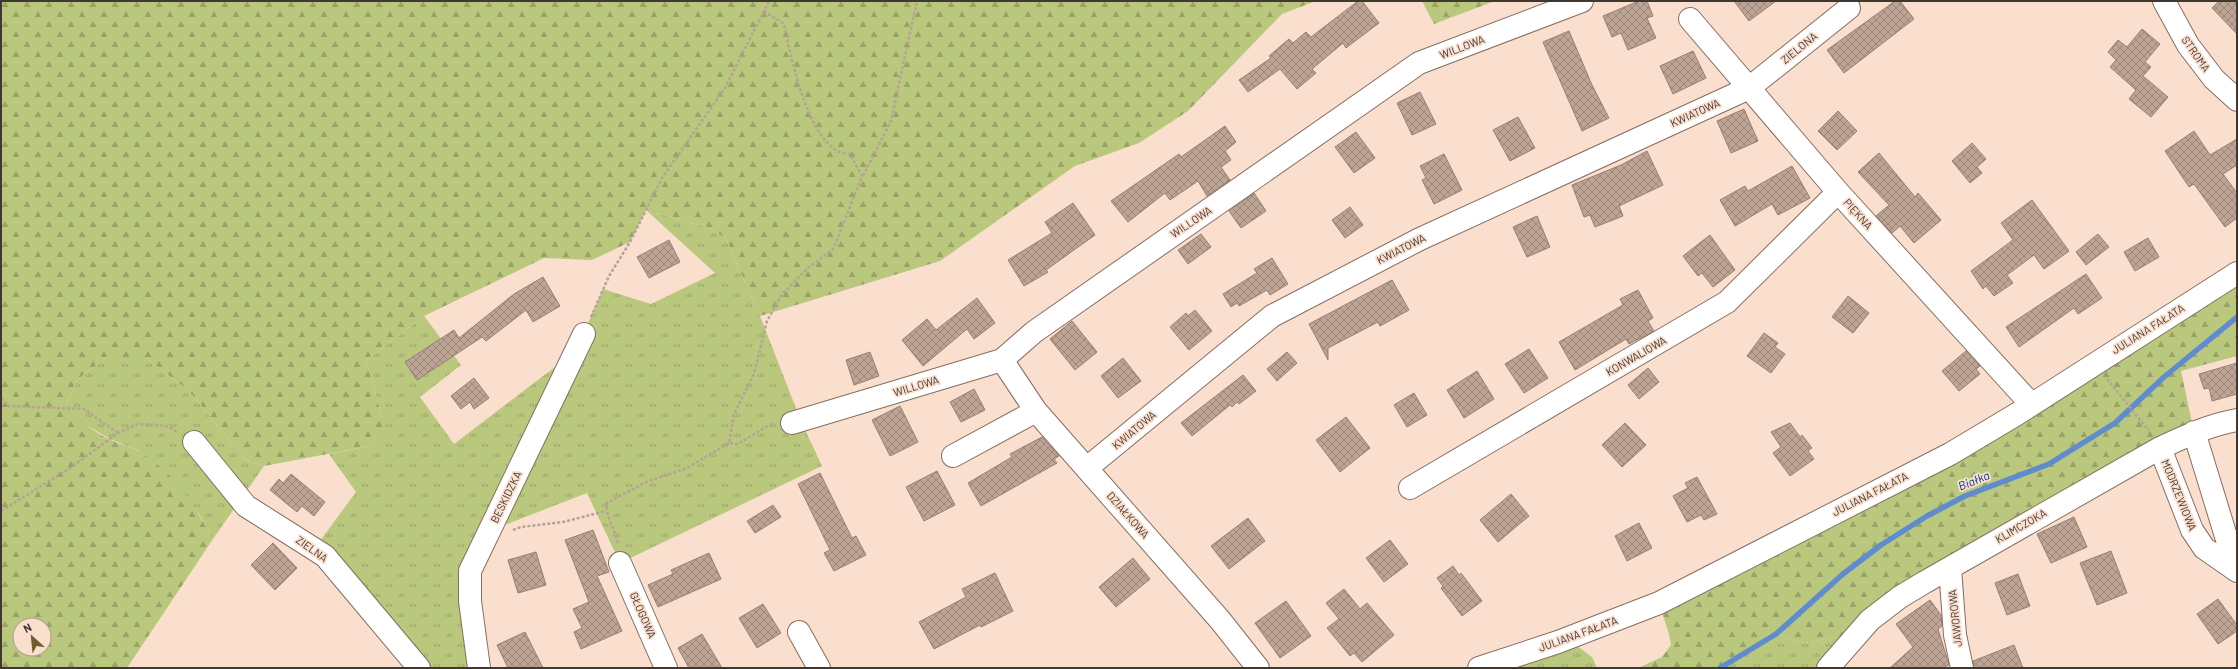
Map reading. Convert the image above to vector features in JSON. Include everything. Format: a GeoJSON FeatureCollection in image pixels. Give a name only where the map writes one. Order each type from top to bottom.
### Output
{"type":"FeatureCollection","features":[{"type":"Feature","properties":{"kind":"street","name":"WILLOWA"},"geometry":{"type":"LineString","coordinates":[[792,423],[1002,360],[1034,332],[1419,63],[1582,1]]}},
{"type":"Feature","properties":{"kind":"street","name":"STROMA"},"geometry":{"type":"LineString","coordinates":[[2170,3],[2188,45],[2214,79],[2237,100]]}},
{"type":"Feature","properties":{"kind":"street","name":"ZIELONA"},"geometry":{"type":"LineString","coordinates":[[1749,88],[1849,8]]}},
{"type":"Feature","properties":{"kind":"street","name":"PIĘKNA"},"geometry":{"type":"LineString","coordinates":[[1690,19],[1838,192],[2031,404]]}},
{"type":"Feature","properties":{"kind":"street","name":"KWIATOWA"},"geometry":{"type":"LineString","coordinates":[[1087,468],[1272,316],[1420,239],[1749,88]]}},
{"type":"Feature","properties":{"kind":"street","name":"KONWALIOWA"},"geometry":{"type":"LineString","coordinates":[[1410,488],[1727,302],[1838,192]]}},
{"type":"Feature","properties":{"kind":"street","name":"JULIANA FAŁATA"},"geometry":{"type":"LineString","coordinates":[[1479,668],[1558,642],[1659,603],[1950,454],[2237,273]]}},
{"type":"Feature","properties":{"kind":"street","name":"BESKIDZKA"},"geometry":{"type":"LineString","coordinates":[[479,668],[470,602],[470,571],[584,334]]}},
{"type":"Feature","properties":{"kind":"street","name":"DZIAŁKOWA"},"geometry":{"type":"LineString","coordinates":[[1002,360],[1036,411],[1220,620],[1258,668]]}},
{"type":"Feature","properties":{"kind":"street"},"geometry":{"type":"LineString","coordinates":[[953,456],[1036,411]]}},
{"type":"Feature","properties":{"kind":"street","name":"KLIMCZOKA"},"geometry":{"type":"LineString","coordinates":[[1828,668],[1870,620],[1900,597],[2160,448],[2194,432],[2218,424],[2237,420]]}},
{"type":"Feature","properties":{"kind":"street"},"geometry":{"type":"LineString","coordinates":[[2194,432],[2237,570]]}},
{"type":"Feature","properties":{"kind":"street","name":"ZIELNA"},"geometry":{"type":"LineString","coordinates":[[194,442],[246,506],[324,556],[420,668]]}},
{"type":"Feature","properties":{"kind":"street","name":"MODRZEWIOWA"},"geometry":{"type":"LineString","coordinates":[[2160,448],[2192,530],[2204,548],[2237,570]]}},
{"type":"Feature","properties":{"kind":"street","name":"GŁOGOWA"},"geometry":{"type":"LineString","coordinates":[[620,563],[666,668]]}},
{"type":"Feature","properties":{"kind":"street","name":"JAWOROWA"},"geometry":{"type":"LineString","coordinates":[[1950,568],[1955,635],[1962,668]]}},
{"type":"Feature","properties":{"kind":"street"},"geometry":{"type":"LineString","coordinates":[[800,632],[819,668]]}},
{"type":"Feature","properties":{"kind":"path"},"geometry":{"type":"LineString","coordinates":[[584,334],[609,276],[630,242],[662,178],[725,88],[769,1]]}},
{"type":"Feature","properties":{"kind":"path"},"geometry":{"type":"LineString","coordinates":[[729,443],[734,414],[754,374],[767,321],[782,294],[809,267],[834,248],[862,176],[891,121],[918,1]]}},
{"type":"Feature","properties":{"kind":"path"},"geometry":{"type":"LineString","coordinates":[[764,11],[784,24],[793,65],[807,108],[824,140],[836,151],[850,154],[862,176]]}},
{"type":"Feature","properties":{"kind":"path"},"geometry":{"type":"LineString","coordinates":[[2117,392],[2141,422]]}},
{"type":"Feature","properties":{"kind":"path"},"geometry":{"type":"LineString","coordinates":[[1,398],[8,406],[84,409],[118,433]]}},
{"type":"Feature","properties":{"kind":"path"},"geometry":{"type":"LineString","coordinates":[[620,563],[621,553],[616,530],[606,511],[607,503],[646,482],[687,468],[729,443],[738,444],[769,425],[792,423]]}},
{"type":"Feature","properties":{"kind":"path"},"geometry":{"type":"LineString","coordinates":[[1,511],[70,468],[118,433],[138,424],[167,426],[194,442]]}},
{"type":"Feature","properties":{"kind":"path"},"geometry":{"type":"LineString","coordinates":[[484,542],[521,527],[563,522],[606,511]]}},
{"type":"Feature","properties":{"kind":"green space"},"geometry":{"type":"Polygon","coordinates":[[[1,1],[1316,1],[1282,14],[1188,111],[1139,143],[1075,166],[940,261],[760,316],[726,239],[712,229],[646,210],[630,242],[592,260],[544,258],[424,316],[366,360],[383,420],[383,436],[370,446],[264,466],[247,461],[188,390],[146,358],[106,358],[78,379],[66,404],[81,420],[104,437],[136,450],[161,467],[190,501],[213,539],[127,668],[1,668],[1,1]]]}},
{"type":"Feature","properties":{"kind":"green space"},"geometry":{"type":"Polygon","coordinates":[[[1422,1],[1495,1],[1434,24],[1422,1]]]}},
{"type":"Feature","properties":{"kind":"green space"},"geometry":{"type":"Polygon","coordinates":[[[646,210],[712,229],[726,239],[760,316],[801,421],[822,466],[620,563],[587,493],[489,531],[470,571],[479,668],[419,668],[314,549],[356,492],[329,454],[370,446],[383,420],[366,360],[424,316],[461,365],[420,397],[454,444],[576,351],[603,289],[651,304],[715,273],[646,210]]]}},
{"type":"Feature","properties":{"kind":"green space"},"geometry":{"type":"Polygon","coordinates":[[[2237,276],[2237,356],[2181,371],[2194,432],[1842,636],[1804,643],[1776,634],[1720,668],[1638,668],[1662,657],[1671,645],[1659,603],[1823,518],[2237,276]]]}},
{"type":"Feature","properties":{"kind":"green space"},"geometry":{"type":"Polygon","coordinates":[[[106,358],[146,358],[188,390],[247,461],[264,466],[213,539],[199,514],[137,450],[110,439],[81,422],[66,404],[78,379],[106,358]]]}},
{"type":"Feature","properties":{"kind":"green space"},"geometry":{"type":"Polygon","coordinates":[[[1776,634],[1804,643],[1842,636],[1828,668],[1720,668],[1776,634]]]}},
{"type":"Feature","properties":{"kind":"green space"},"geometry":{"type":"Polygon","coordinates":[[[1577,646],[1592,657],[1597,668],[1515,668],[1577,646]]]}},
{"type":"Feature","properties":{"kind":"building"},"geometry":{"type":"Polygon","coordinates":[[[1358,1],[1362,1],[1379,23],[1346,48],[1343,43],[1312,69],[1316,73],[1297,89],[1280,69],[1248,92],[1239,80],[1271,58],[1269,56],[1289,39],[1293,43],[1306,32],[1311,37],[1358,1]]]}},
{"type":"Feature","properties":{"kind":"building"},"geometry":{"type":"Polygon","coordinates":[[[1639,1],[1647,1],[1653,16],[1647,18],[1656,38],[1628,50],[1621,33],[1612,37],[1603,16],[1639,1]]]}},
{"type":"Feature","properties":{"kind":"building"},"geometry":{"type":"Polygon","coordinates":[[[1734,1],[1776,1],[1749,21],[1734,1]]]}},
{"type":"Feature","properties":{"kind":"building"},"geometry":{"type":"Polygon","coordinates":[[[1895,1],[1900,1],[1914,19],[1844,73],[1827,50],[1895,1]]]}},
{"type":"Feature","properties":{"kind":"building"},"geometry":{"type":"Polygon","coordinates":[[[2219,1],[2237,1],[2237,34],[2212,8],[2219,1]]]}},
{"type":"Feature","properties":{"kind":"building"},"geometry":{"type":"Polygon","coordinates":[[[2142,29],[2160,44],[2145,62],[2151,67],[2143,76],[2168,97],[2151,117],[2129,99],[2136,90],[2110,67],[2116,60],[2108,52],[2118,40],[2127,47],[2142,29]]]}},
{"type":"Feature","properties":{"kind":"building"},"geometry":{"type":"Polygon","coordinates":[[[1569,31],[1592,85],[1609,118],[1582,131],[1543,42],[1569,31]]]}},
{"type":"Feature","properties":{"kind":"building"},"geometry":{"type":"Polygon","coordinates":[[[1693,51],[1706,78],[1673,94],[1660,66],[1693,51]]]}},
{"type":"Feature","properties":{"kind":"building"},"geometry":{"type":"Polygon","coordinates":[[[1420,92],[1436,124],[1412,135],[1397,103],[1420,92]]]}},
{"type":"Feature","properties":{"kind":"building"},"geometry":{"type":"Polygon","coordinates":[[[1744,109],[1758,141],[1731,153],[1717,121],[1744,109]]]}},
{"type":"Feature","properties":{"kind":"building"},"geometry":{"type":"Polygon","coordinates":[[[1838,111],[1857,131],[1837,150],[1818,131],[1838,111]]]}},
{"type":"Feature","properties":{"kind":"building"},"geometry":{"type":"Polygon","coordinates":[[[1518,117],[1535,148],[1510,161],[1493,130],[1518,117]]]}},
{"type":"Feature","properties":{"kind":"building"},"geometry":{"type":"Polygon","coordinates":[[[1225,126],[1236,142],[1225,151],[1231,160],[1221,167],[1230,180],[1207,196],[1198,181],[1170,200],[1165,193],[1128,222],[1111,201],[1179,154],[1181,157],[1225,126]]]}},
{"type":"Feature","properties":{"kind":"building"},"geometry":{"type":"Polygon","coordinates":[[[2194,131],[2210,155],[2237,139],[2237,165],[2223,174],[2237,193],[2237,218],[2225,227],[2194,184],[2189,187],[2165,151],[2194,131]]]}},
{"type":"Feature","properties":{"kind":"building"},"geometry":{"type":"Polygon","coordinates":[[[1356,132],[1375,158],[1354,173],[1335,147],[1356,132]]]}},
{"type":"Feature","properties":{"kind":"building"},"geometry":{"type":"Polygon","coordinates":[[[1972,143],[1986,159],[1977,167],[1982,173],[1970,183],[1952,161],[1972,143]]]}},
{"type":"Feature","properties":{"kind":"building"},"geometry":{"type":"Polygon","coordinates":[[[1647,151],[1663,185],[1619,206],[1623,216],[1595,227],[1590,215],[1584,217],[1572,185],[1621,165],[1647,151]]]}},
{"type":"Feature","properties":{"kind":"building"},"geometry":{"type":"Polygon","coordinates":[[[1879,153],[1915,197],[1918,193],[1941,220],[1914,243],[1900,226],[1892,233],[1876,216],[1889,205],[1858,172],[1879,153]]]}},
{"type":"Feature","properties":{"kind":"building"},"geometry":{"type":"Polygon","coordinates":[[[1444,154],[1462,190],[1434,204],[1422,180],[1426,178],[1420,166],[1444,154]]]}},
{"type":"Feature","properties":{"kind":"building"},"geometry":{"type":"Polygon","coordinates":[[[1792,166],[1810,198],[1778,215],[1772,204],[1735,226],[1720,200],[1745,186],[1748,191],[1792,166]]]}},
{"type":"Feature","properties":{"kind":"building"},"geometry":{"type":"Polygon","coordinates":[[[1254,193],[1266,211],[1241,228],[1229,211],[1254,193]]]}},
{"type":"Feature","properties":{"kind":"building"},"geometry":{"type":"Polygon","coordinates":[[[2032,200],[2069,251],[2044,269],[2034,255],[2007,275],[2013,283],[1994,296],[1986,286],[1983,289],[1971,271],[2013,240],[2001,223],[2032,200]]]}},
{"type":"Feature","properties":{"kind":"building"},"geometry":{"type":"Polygon","coordinates":[[[1073,203],[1095,235],[1046,270],[1048,272],[1024,286],[1008,260],[1052,233],[1045,222],[1073,203]]]}},
{"type":"Feature","properties":{"kind":"building"},"geometry":{"type":"Polygon","coordinates":[[[1350,207],[1363,225],[1345,238],[1332,220],[1350,207]]]}},
{"type":"Feature","properties":{"kind":"building"},"geometry":{"type":"Polygon","coordinates":[[[1537,216],[1550,247],[1527,257],[1513,227],[1537,216]]]}},
{"type":"Feature","properties":{"kind":"building"},"geometry":{"type":"Polygon","coordinates":[[[1201,234],[1211,247],[1188,264],[1178,250],[1201,234]]]}},
{"type":"Feature","properties":{"kind":"building"},"geometry":{"type":"Polygon","coordinates":[[[2098,234],[2109,247],[2086,265],[2076,252],[2098,234]]]}},
{"type":"Feature","properties":{"kind":"building"},"geometry":{"type":"Polygon","coordinates":[[[1710,235],[1735,270],[1713,287],[1702,273],[1698,276],[1683,256],[1710,235]]]}},
{"type":"Feature","properties":{"kind":"building"},"geometry":{"type":"Polygon","coordinates":[[[2148,238],[2159,257],[2135,271],[2124,252],[2148,238]]]}},
{"type":"Feature","properties":{"kind":"building"},"geometry":{"type":"Polygon","coordinates":[[[669,240],[680,262],[649,278],[637,257],[669,240]]]}},
{"type":"Feature","properties":{"kind":"building"},"geometry":{"type":"Polygon","coordinates":[[[1272,258],[1288,284],[1270,295],[1267,290],[1239,306],[1237,303],[1231,307],[1223,294],[1257,273],[1254,269],[1272,258]]]}},
{"type":"Feature","properties":{"kind":"building"},"geometry":{"type":"Polygon","coordinates":[[[2086,274],[2102,298],[2078,314],[2074,308],[2019,347],[2006,327],[2086,274]]]}},
{"type":"Feature","properties":{"kind":"building"},"geometry":{"type":"Polygon","coordinates":[[[543,277],[560,306],[533,322],[526,310],[486,341],[482,337],[417,380],[405,362],[454,330],[459,338],[514,294],[543,277]]]}},
{"type":"Feature","properties":{"kind":"building"},"geometry":{"type":"Polygon","coordinates":[[[1392,280],[1409,310],[1380,326],[1378,322],[1328,348],[1328,360],[1309,324],[1392,280]]]}},
{"type":"Feature","properties":{"kind":"building"},"geometry":{"type":"Polygon","coordinates":[[[1638,290],[1653,318],[1648,321],[1654,331],[1629,344],[1626,339],[1575,370],[1559,342],[1623,305],[1620,299],[1638,290]]]}},
{"type":"Feature","properties":{"kind":"building"},"geometry":{"type":"Polygon","coordinates":[[[1848,296],[1869,313],[1853,333],[1832,317],[1848,296]]]}},
{"type":"Feature","properties":{"kind":"building"},"geometry":{"type":"Polygon","coordinates":[[[977,298],[995,323],[974,339],[967,329],[923,366],[902,340],[927,319],[936,330],[977,298]]]}},
{"type":"Feature","properties":{"kind":"building"},"geometry":{"type":"Polygon","coordinates":[[[1195,310],[1212,331],[1189,350],[1170,327],[1186,313],[1188,316],[1195,310]]]}},
{"type":"Feature","properties":{"kind":"building"},"geometry":{"type":"Polygon","coordinates":[[[1072,321],[1097,352],[1075,370],[1050,339],[1072,321]]]}},
{"type":"Feature","properties":{"kind":"building"},"geometry":{"type":"Polygon","coordinates":[[[1764,333],[1778,343],[1775,347],[1785,354],[1771,373],[1747,356],[1764,333]]]}},
{"type":"Feature","properties":{"kind":"building"},"geometry":{"type":"Polygon","coordinates":[[[1529,349],[1548,378],[1524,393],[1505,364],[1529,349]]]}},
{"type":"Feature","properties":{"kind":"building"},"geometry":{"type":"Polygon","coordinates":[[[1966,351],[1980,366],[1976,369],[1980,374],[1959,391],[1942,371],[1966,351]]]}},
{"type":"Feature","properties":{"kind":"building"},"geometry":{"type":"Polygon","coordinates":[[[870,352],[879,376],[854,385],[846,360],[870,352]]]}},
{"type":"Feature","properties":{"kind":"building"},"geometry":{"type":"Polygon","coordinates":[[[1287,352],[1297,363],[1277,381],[1267,369],[1287,352]]]}},
{"type":"Feature","properties":{"kind":"building"},"geometry":{"type":"Polygon","coordinates":[[[1123,358],[1141,381],[1118,398],[1101,376],[1123,358]]]}},
{"type":"Feature","properties":{"kind":"building"},"geometry":{"type":"Polygon","coordinates":[[[2237,363],[2237,394],[2212,401],[2209,388],[2204,389],[2199,374],[2237,363]]]}},
{"type":"Feature","properties":{"kind":"building"},"geometry":{"type":"Polygon","coordinates":[[[1648,368],[1659,382],[1639,399],[1628,385],[1648,368]]]}},
{"type":"Feature","properties":{"kind":"building"},"geometry":{"type":"Polygon","coordinates":[[[1477,371],[1494,399],[1464,418],[1447,390],[1477,371]]]}},
{"type":"Feature","properties":{"kind":"building"},"geometry":{"type":"Polygon","coordinates":[[[1243,375],[1256,391],[1239,404],[1237,402],[1232,407],[1230,405],[1192,436],[1181,423],[1243,375]]]}},
{"type":"Feature","properties":{"kind":"building"},"geometry":{"type":"Polygon","coordinates":[[[474,378],[489,398],[474,409],[470,402],[461,409],[451,396],[474,378]]]}},
{"type":"Feature","properties":{"kind":"building"},"geometry":{"type":"Polygon","coordinates":[[[974,389],[985,410],[961,422],[950,402],[974,389]]]}},
{"type":"Feature","properties":{"kind":"building"},"geometry":{"type":"Polygon","coordinates":[[[1414,393],[1427,415],[1407,427],[1394,405],[1414,393]]]}},
{"type":"Feature","properties":{"kind":"building"},"geometry":{"type":"Polygon","coordinates":[[[900,406],[918,442],[890,456],[872,420],[900,406]]]}},
{"type":"Feature","properties":{"kind":"building"},"geometry":{"type":"Polygon","coordinates":[[[1346,417],[1370,448],[1340,472],[1316,440],[1346,417]]]}},
{"type":"Feature","properties":{"kind":"building"},"geometry":{"type":"Polygon","coordinates":[[[1625,423],[1646,445],[1622,467],[1602,445],[1625,423]]]}},
{"type":"Feature","properties":{"kind":"building"},"geometry":{"type":"Polygon","coordinates":[[[1790,423],[1800,437],[1802,435],[1812,448],[1808,451],[1814,459],[1790,476],[1773,453],[1781,447],[1771,432],[1790,423]]]}},
{"type":"Feature","properties":{"kind":"building"},"geometry":{"type":"Polygon","coordinates":[[[1042,437],[1059,456],[1054,459],[1057,463],[981,506],[968,483],[1012,457],[1010,454],[1042,437]]]}},
{"type":"Feature","properties":{"kind":"building"},"geometry":{"type":"Polygon","coordinates":[[[937,471],[955,505],[924,521],[906,487],[937,471]]]}},
{"type":"Feature","properties":{"kind":"building"},"geometry":{"type":"Polygon","coordinates":[[[820,473],[852,538],[856,536],[866,555],[834,571],[824,553],[830,550],[798,484],[820,473]]]}},
{"type":"Feature","properties":{"kind":"building"},"geometry":{"type":"Polygon","coordinates":[[[291,474],[325,502],[314,516],[302,506],[297,512],[270,490],[279,479],[283,483],[291,474]]]}},
{"type":"Feature","properties":{"kind":"building"},"geometry":{"type":"Polygon","coordinates":[[[1697,477],[1717,514],[1704,520],[1701,515],[1687,522],[1673,496],[1688,488],[1685,483],[1697,477]]]}},
{"type":"Feature","properties":{"kind":"building"},"geometry":{"type":"Polygon","coordinates":[[[1511,494],[1529,516],[1498,542],[1480,520],[1511,494]]]}},
{"type":"Feature","properties":{"kind":"building"},"geometry":{"type":"Polygon","coordinates":[[[773,505],[781,517],[755,533],[747,521],[773,505]]]}},
{"type":"Feature","properties":{"kind":"building"},"geometry":{"type":"Polygon","coordinates":[[[2074,517],[2087,547],[2051,563],[2037,534],[2074,517]]]}},
{"type":"Feature","properties":{"kind":"building"},"geometry":{"type":"Polygon","coordinates":[[[1248,518],[1265,541],[1229,569],[1211,546],[1248,518]]]}},
{"type":"Feature","properties":{"kind":"building"},"geometry":{"type":"Polygon","coordinates":[[[1639,523],[1652,548],[1627,561],[1615,536],[1639,523]]]}},
{"type":"Feature","properties":{"kind":"building"},"geometry":{"type":"Polygon","coordinates":[[[593,530],[609,572],[597,576],[622,631],[581,649],[574,632],[582,628],[573,609],[589,602],[565,540],[593,530]]]}},
{"type":"Feature","properties":{"kind":"building"},"geometry":{"type":"Polygon","coordinates":[[[1390,540],[1408,564],[1384,582],[1366,558],[1390,540]]]}},
{"type":"Feature","properties":{"kind":"building"},"geometry":{"type":"Polygon","coordinates":[[[273,543],[297,568],[275,590],[251,565],[273,543]]]}},
{"type":"Feature","properties":{"kind":"building"},"geometry":{"type":"Polygon","coordinates":[[[2111,551],[2127,593],[2097,605],[2080,563],[2111,551]]]}},
{"type":"Feature","properties":{"kind":"building"},"geometry":{"type":"Polygon","coordinates":[[[536,552],[546,585],[518,593],[508,560],[536,552]]]}},
{"type":"Feature","properties":{"kind":"building"},"geometry":{"type":"Polygon","coordinates":[[[709,553],[721,579],[658,607],[648,585],[673,574],[671,570],[709,553]]]}},
{"type":"Feature","properties":{"kind":"building"},"geometry":{"type":"Polygon","coordinates":[[[1133,558],[1150,579],[1116,607],[1099,587],[1133,558]]]}},
{"type":"Feature","properties":{"kind":"building"},"geometry":{"type":"Polygon","coordinates":[[[1453,566],[1459,575],[1461,573],[1482,601],[1462,616],[1441,588],[1443,586],[1437,578],[1453,566]]]}},
{"type":"Feature","properties":{"kind":"building"},"geometry":{"type":"Polygon","coordinates":[[[995,573],[1013,611],[981,627],[980,625],[934,649],[919,622],[966,597],[962,589],[995,573]]]}},
{"type":"Feature","properties":{"kind":"building"},"geometry":{"type":"Polygon","coordinates":[[[2018,574],[2030,606],[2007,615],[1995,583],[2018,574]]]}},
{"type":"Feature","properties":{"kind":"building"},"geometry":{"type":"Polygon","coordinates":[[[1344,589],[1360,609],[1367,603],[1394,635],[1362,662],[1354,653],[1350,656],[1327,628],[1339,619],[1326,603],[1344,589]]]}},
{"type":"Feature","properties":{"kind":"building"},"geometry":{"type":"Polygon","coordinates":[[[2218,599],[2237,625],[2237,631],[2218,644],[2197,614],[2218,599]]]}},
{"type":"Feature","properties":{"kind":"building"},"geometry":{"type":"Polygon","coordinates":[[[1930,600],[1941,615],[1942,626],[1938,629],[1949,665],[1942,668],[1890,668],[1913,647],[1896,624],[1930,600]]]}},
{"type":"Feature","properties":{"kind":"building"},"geometry":{"type":"Polygon","coordinates":[[[1286,601],[1311,636],[1280,658],[1255,623],[1286,601]]]}},
{"type":"Feature","properties":{"kind":"building"},"geometry":{"type":"Polygon","coordinates":[[[763,604],[781,633],[757,648],[739,618],[763,604]]]}},
{"type":"Feature","properties":{"kind":"building"},"geometry":{"type":"Polygon","coordinates":[[[525,632],[543,668],[508,668],[497,645],[525,632]]]}},
{"type":"Feature","properties":{"kind":"building"},"geometry":{"type":"Polygon","coordinates":[[[702,634],[722,668],[689,668],[678,648],[702,634]]]}},
{"type":"Feature","properties":{"kind":"building"},"geometry":{"type":"Polygon","coordinates":[[[2014,645],[2023,668],[1974,668],[1973,661],[2014,645]]]}},
{"type":"Feature","properties":{"kind":"waterway","name":"Białka"},"geometry":{"type":"LineString","coordinates":[[1720,668],[1776,634],[1843,574],[1881,545],[1927,516],[1965,496],[2049,464],[2115,423],[2164,377],[2237,317]]}}]}
